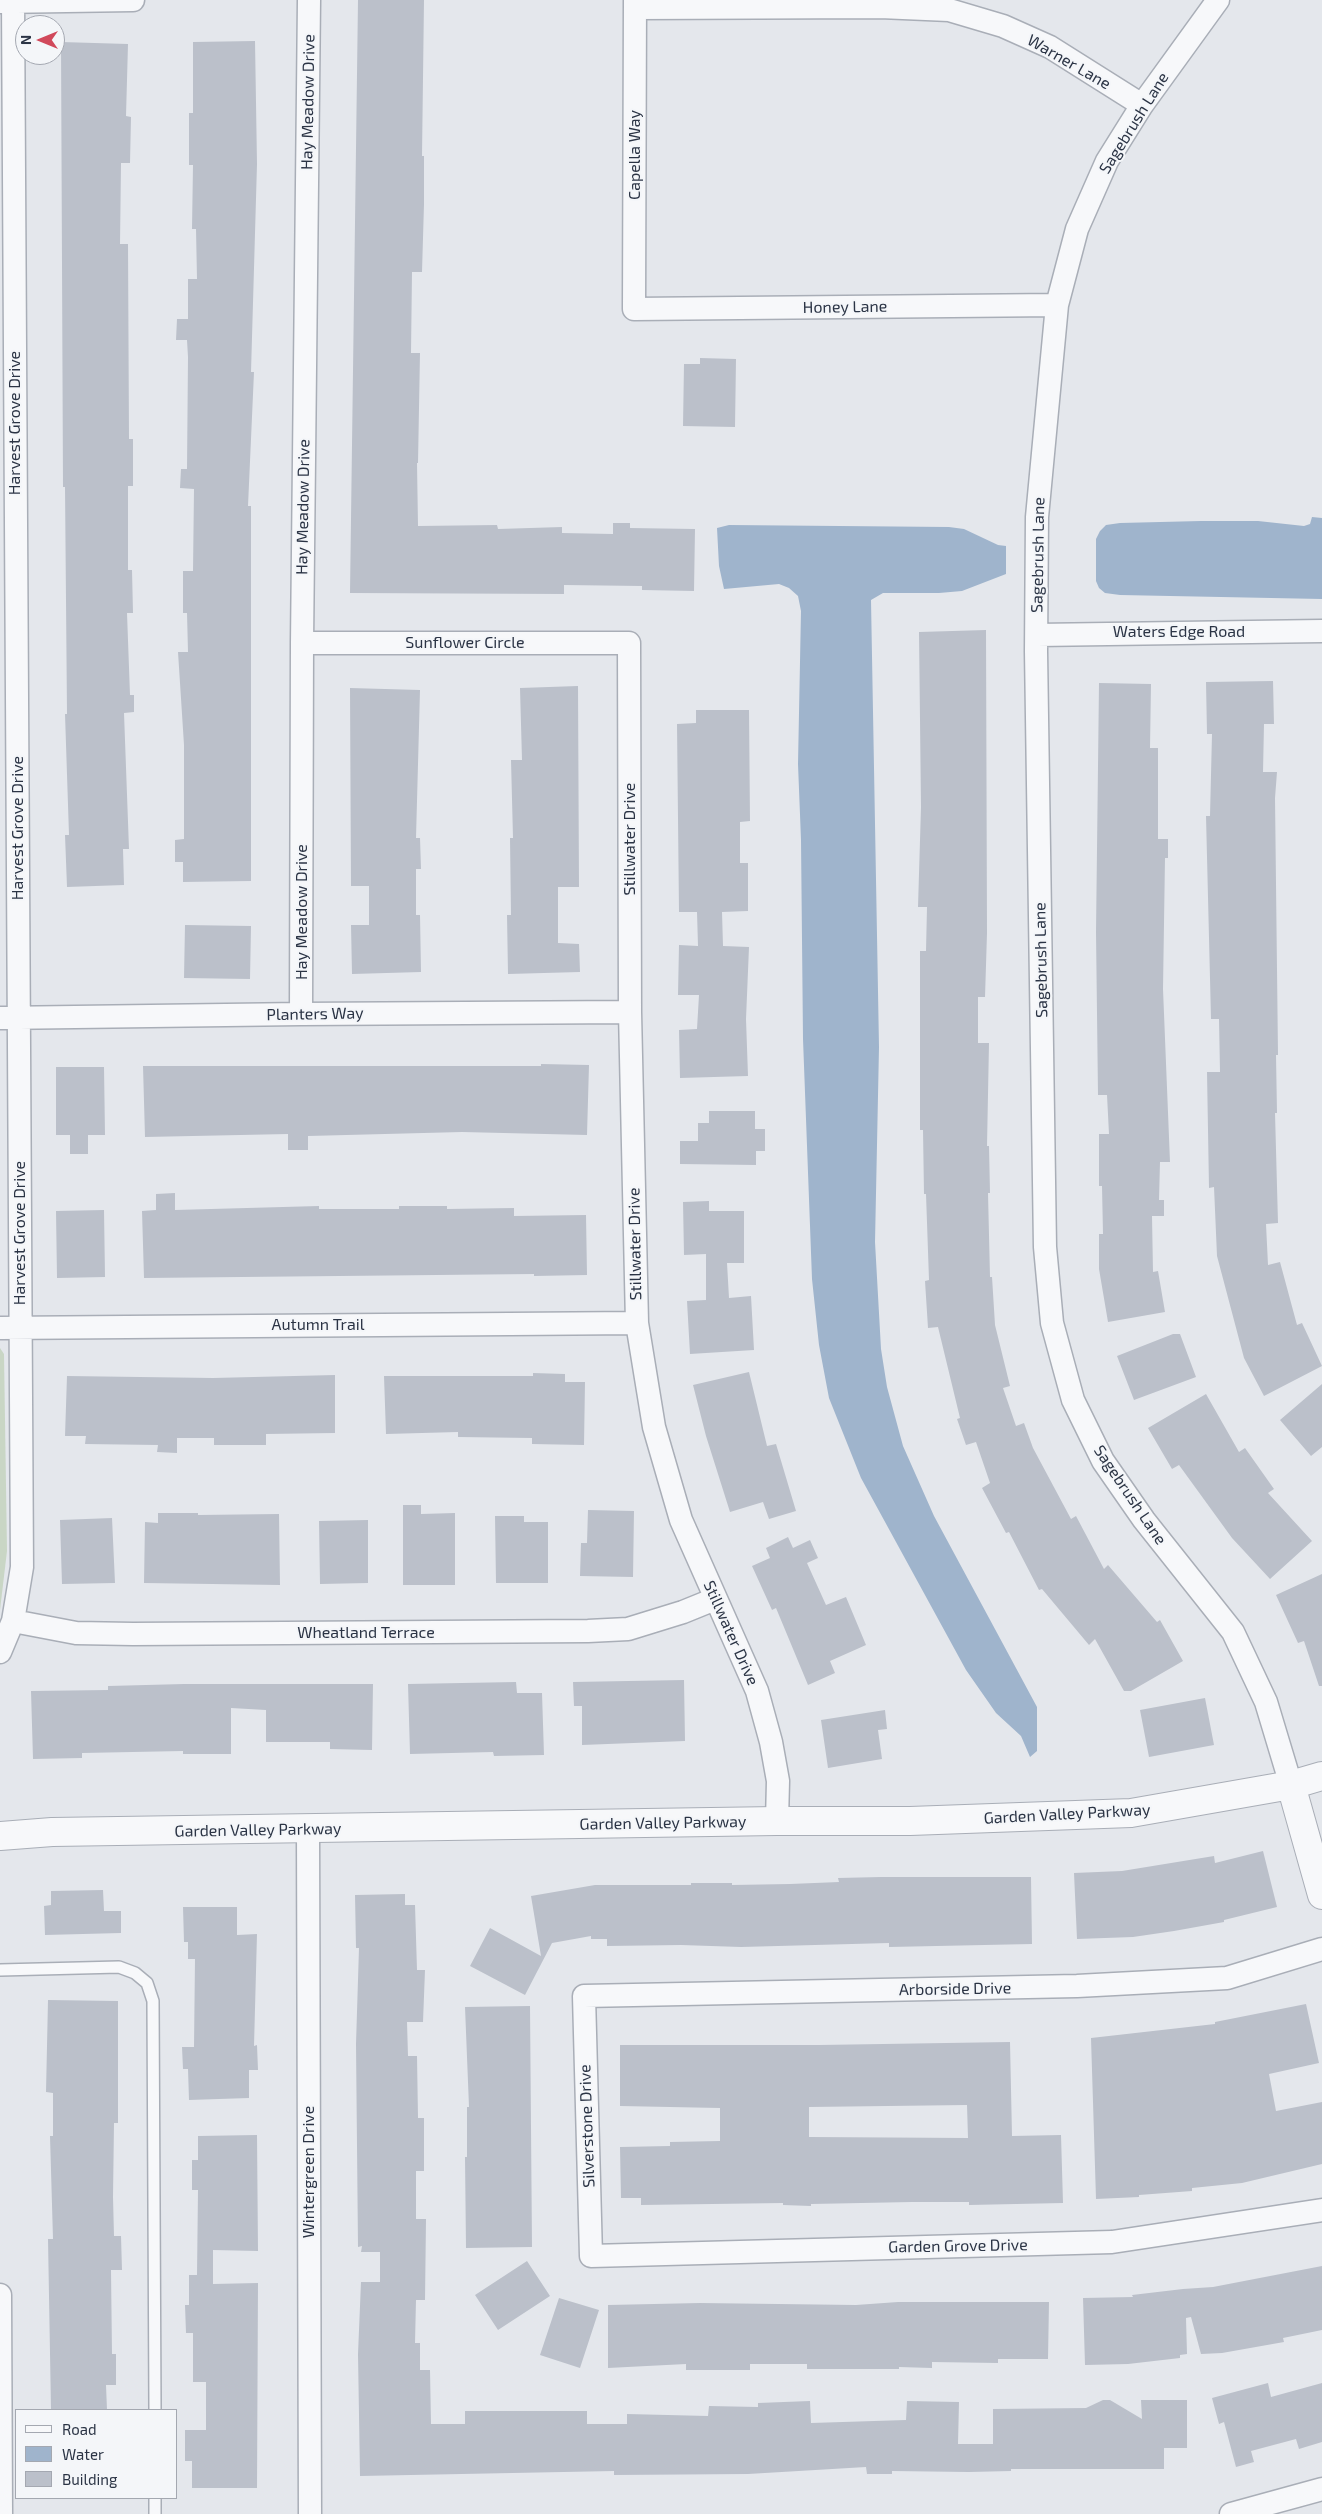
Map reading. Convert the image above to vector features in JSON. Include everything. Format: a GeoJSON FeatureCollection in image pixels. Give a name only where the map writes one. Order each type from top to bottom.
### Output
{"type":"FeatureCollection","features":[{"type":"Feature","properties":{"kind":"street"},"geometry":{"type":"LineString","coordinates":[[8,1],[134,0]]}},
{"type":"Feature","properties":{"kind":"street","name":"Hay Meadow Drive"},"geometry":{"type":"LineString","coordinates":[[301,1014],[302,643],[309,0]]}},
{"type":"Feature","properties":{"kind":"street","name":"Sagebrush Lane"},"geometry":{"type":"LineString","coordinates":[[1218,0],[1142,105],[1107,160],[1077,229],[1057,305],[1037,517],[1044,1238],[1052,1323],[1073,1400],[1103,1461],[1144,1520],[1233,1632],[1266,1702],[1322,1895]]}},
{"type":"Feature","properties":{"kind":"street","name":"Harvest Grove Drive"},"geometry":{"type":"LineString","coordinates":[[0,1652],[13,1621],[22,1567],[10,1328],[8,1]]}},
{"type":"Feature","properties":{"kind":"street","name":"Warner Lane"},"geometry":{"type":"LineString","coordinates":[[636,4],[880,7],[949,10],[1003,26],[1050,47],[1142,105]]}},
{"type":"Feature","properties":{"kind":"street","name":"Capella Way"},"geometry":{"type":"LineString","coordinates":[[634,309],[636,4]]}},
{"type":"Feature","properties":{"kind":"street","name":"Honey Lane"},"geometry":{"type":"LineString","coordinates":[[634,309],[1057,305]]}},
{"type":"Feature","properties":{"kind":"street","name":"Waters Edge Road"},"geometry":{"type":"LineString","coordinates":[[1037,635],[1322,631]]}},
{"type":"Feature","properties":{"kind":"street","name":"Sunflower Circle"},"geometry":{"type":"LineString","coordinates":[[302,643],[629,643]]}},
{"type":"Feature","properties":{"kind":"street","name":"Stillwater Drive"},"geometry":{"type":"LineString","coordinates":[[629,643],[630,1012],[637,1323],[654,1427],[681,1520],[714,1600],[757,1691],[772,1742],[778,1780],[777,1821]]}},
{"type":"Feature","properties":{"kind":"street","name":"Planters Way"},"geometry":{"type":"LineString","coordinates":[[9,1018],[630,1012]]}},
{"type":"Feature","properties":{"kind":"street","name":"Autumn Trail"},"geometry":{"type":"LineString","coordinates":[[10,1328],[637,1323]]}},
{"type":"Feature","properties":{"kind":"street","name":"Wheatland Terrace"},"geometry":{"type":"LineString","coordinates":[[13,1621],[76,1633],[133,1634],[588,1631],[628,1629],[714,1600]]}},
{"type":"Feature","properties":{"kind":"street","name":"Garden Valley Parkway"},"geometry":{"type":"LineString","coordinates":[[0,1836],[52,1832],[308,1830],[777,1821],[910,1821],[1131,1813],[1291,1785],[1322,1776]]}},
{"type":"Feature","properties":{"kind":"street","name":"Wintergreen Drive"},"geometry":{"type":"LineString","coordinates":[[308,1830],[310,2514]]}},
{"type":"Feature","properties":{"kind":"street","name":"Arborside Drive"},"geometry":{"type":"LineString","coordinates":[[584,1996],[1077,1986],[1217,1979],[1227,1978],[1322,1950]]}},
{"type":"Feature","properties":{"kind":"street","name":"Silverstone Drive"},"geometry":{"type":"LineString","coordinates":[[584,1996],[591,2256]]}},
{"type":"Feature","properties":{"kind":"street","name":"Garden Grove Drive"},"geometry":{"type":"LineString","coordinates":[[591,2256],[1112,2242],[1322,2210]]}},
{"type":"Feature","properties":{"kind":"street"},"geometry":{"type":"LineString","coordinates":[[0,2295],[1,2514]]}},
{"type":"Feature","properties":{"kind":"street"},"geometry":{"type":"LineString","coordinates":[[1231,2514],[1322,2489]]}},
{"type":"Feature","properties":{"kind":"lane"},"geometry":{"type":"LineString","coordinates":[[0,1970],[119,1967],[136,1973],[147,1983],[153,2001],[155,2409]]}},
{"type":"Feature","properties":{"kind":"lane"},"geometry":{"type":"LineString","coordinates":[[155,2499],[155,2514]]}},
{"type":"Feature","properties":{"kind":"green space"},"geometry":{"type":"Polygon","coordinates":[[[0,1348],[4,1354],[7,1551],[0,1610],[0,1348]]]}},
{"type":"Feature","properties":{"kind":"water"},"geometry":{"type":"Polygon","coordinates":[[[1312,517],[1322,518],[1322,599],[1120,595],[1105,593],[1099,588],[1096,581],[1096,539],[1106,525],[1120,523],[1258,521],[1304,526],[1310,524],[1312,517]]]}},
{"type":"Feature","properties":{"kind":"water"},"geometry":{"type":"Polygon","coordinates":[[[729,525],[949,527],[964,529],[998,545],[1006,546],[1006,574],[962,591],[883,593],[871,600],[879,1047],[875,1242],[881,1349],[887,1387],[903,1446],[934,1516],[1037,1707],[1037,1751],[1030,1757],[1021,1736],[996,1713],[966,1670],[861,1478],[829,1398],[819,1345],[812,1279],[803,1039],[801,840],[798,764],[801,611],[798,596],[789,588],[779,584],[724,589],[719,566],[717,528],[729,525]]]}},
{"type":"Feature","properties":{"kind":"building"},"geometry":{"type":"Polygon","coordinates":[[[358,0],[424,0],[422,272],[412,272],[411,353],[420,353],[417,463],[418,526],[497,525],[498,529],[562,527],[562,533],[613,534],[613,523],[630,523],[630,528],[695,529],[694,591],[642,590],[642,586],[564,585],[564,594],[350,593],[358,0]]]}},
{"type":"Feature","properties":{"kind":"building"},"geometry":{"type":"Polygon","coordinates":[[[255,41],[257,164],[251,372],[254,372],[248,506],[251,506],[251,881],[183,882],[183,862],[175,862],[175,840],[184,839],[184,745],[178,652],[188,652],[187,613],[183,613],[183,571],[193,571],[194,489],[180,488],[181,469],[187,469],[188,357],[187,340],[176,340],[177,319],[188,319],[188,279],[197,279],[196,229],[192,229],[193,165],[189,165],[189,113],[193,113],[193,42],[255,41]]]}},
{"type":"Feature","properties":{"kind":"building"},"geometry":{"type":"Polygon","coordinates":[[[65,42],[128,44],[126,116],[131,117],[130,163],[121,163],[120,244],[128,244],[129,439],[133,439],[133,486],[128,486],[128,570],[132,570],[133,613],[127,613],[130,695],[134,695],[134,712],[124,713],[129,849],[123,849],[124,885],[67,887],[65,835],[69,835],[65,714],[67,714],[65,487],[63,487],[61,65],[65,65],[65,42]]]}},
{"type":"Feature","properties":{"kind":"building"},"geometry":{"type":"Polygon","coordinates":[[[700,358],[736,359],[735,427],[683,426],[684,364],[700,364],[700,358]]]}},
{"type":"Feature","properties":{"kind":"building"},"geometry":{"type":"Polygon","coordinates":[[[986,630],[987,933],[985,997],[978,997],[978,1043],[989,1043],[987,1146],[989,1146],[990,1277],[992,1277],[995,1325],[1010,1386],[1003,1388],[1016,1426],[1024,1423],[1033,1448],[1071,1519],[1076,1516],[1104,1569],[1108,1565],[1157,1622],[1160,1620],[1183,1661],[1131,1691],[1124,1691],[1095,1639],[1089,1645],[1042,1589],[1039,1590],[1009,1532],[1006,1533],[982,1488],[990,1483],[976,1442],[966,1445],[957,1419],[960,1418],[938,1327],[928,1328],[925,1281],[929,1280],[926,1194],[924,1194],[923,1130],[920,1130],[920,951],[926,951],[927,907],[918,907],[921,807],[919,632],[986,630]]]}},
{"type":"Feature","properties":{"kind":"building"},"geometry":{"type":"Polygon","coordinates":[[[1273,681],[1274,724],[1264,724],[1263,772],[1277,772],[1275,798],[1278,1055],[1276,1055],[1277,1113],[1275,1113],[1278,1223],[1266,1224],[1268,1265],[1280,1262],[1297,1325],[1302,1323],[1322,1366],[1264,1396],[1244,1358],[1217,1256],[1214,1187],[1209,1188],[1207,1072],[1220,1072],[1219,1019],[1211,1019],[1206,816],[1210,816],[1212,734],[1207,734],[1206,682],[1273,681]]]}},
{"type":"Feature","properties":{"kind":"building"},"geometry":{"type":"Polygon","coordinates":[[[1099,683],[1151,684],[1150,748],[1158,748],[1158,839],[1168,839],[1168,858],[1165,858],[1163,989],[1170,1162],[1160,1162],[1159,1200],[1164,1200],[1164,1216],[1152,1216],[1153,1272],[1158,1271],[1165,1312],[1108,1322],[1099,1269],[1099,1234],[1103,1234],[1102,1186],[1099,1186],[1099,1134],[1109,1134],[1107,1095],[1098,1095],[1096,932],[1099,683]]]}},
{"type":"Feature","properties":{"kind":"building"},"geometry":{"type":"Polygon","coordinates":[[[578,686],[579,887],[558,887],[558,943],[579,944],[580,972],[508,974],[507,915],[511,915],[510,838],[513,838],[511,760],[522,760],[520,688],[578,686]]]}},
{"type":"Feature","properties":{"kind":"building"},"geometry":{"type":"Polygon","coordinates":[[[350,688],[420,690],[416,838],[420,838],[421,869],[416,869],[416,915],[420,915],[421,972],[352,974],[351,925],[369,925],[369,886],[351,886],[350,688]]]}},
{"type":"Feature","properties":{"kind":"building"},"geometry":{"type":"Polygon","coordinates":[[[696,710],[749,710],[750,821],[740,822],[740,863],[748,863],[748,911],[722,912],[723,946],[749,947],[746,1019],[748,1076],[680,1078],[679,1030],[697,1029],[699,995],[678,995],[679,945],[698,946],[697,912],[679,912],[677,724],[696,723],[696,710]]]}},
{"type":"Feature","properties":{"kind":"building"},"geometry":{"type":"Polygon","coordinates":[[[185,925],[251,926],[250,979],[184,978],[185,925]]]}},
{"type":"Feature","properties":{"kind":"building"},"geometry":{"type":"Polygon","coordinates":[[[541,1064],[589,1065],[587,1135],[462,1132],[308,1136],[308,1150],[288,1150],[288,1134],[145,1137],[143,1066],[541,1066],[541,1064]]]}},
{"type":"Feature","properties":{"kind":"building"},"geometry":{"type":"Polygon","coordinates":[[[56,1067],[104,1067],[105,1135],[88,1135],[88,1154],[70,1154],[70,1135],[56,1135],[56,1067]]]}},
{"type":"Feature","properties":{"kind":"building"},"geometry":{"type":"Polygon","coordinates":[[[709,1111],[755,1111],[755,1129],[765,1129],[765,1151],[756,1151],[756,1165],[680,1164],[680,1141],[698,1141],[698,1123],[709,1123],[709,1111]]]}},
{"type":"Feature","properties":{"kind":"building"},"geometry":{"type":"Polygon","coordinates":[[[175,1193],[175,1210],[319,1206],[319,1209],[399,1209],[399,1206],[447,1206],[447,1209],[514,1208],[514,1216],[586,1215],[587,1275],[144,1278],[142,1211],[156,1210],[156,1194],[175,1193]]]}},
{"type":"Feature","properties":{"kind":"building"},"geometry":{"type":"Polygon","coordinates":[[[709,1201],[709,1211],[744,1211],[744,1263],[727,1263],[729,1298],[751,1296],[754,1350],[690,1354],[687,1301],[706,1300],[706,1254],[684,1255],[683,1202],[709,1201]]]}},
{"type":"Feature","properties":{"kind":"building"},"geometry":{"type":"Polygon","coordinates":[[[104,1210],[105,1277],[57,1278],[56,1211],[104,1210]]]}},
{"type":"Feature","properties":{"kind":"building"},"geometry":{"type":"Polygon","coordinates":[[[1173,1334],[1180,1334],[1196,1377],[1134,1400],[1117,1356],[1173,1334]]]}},
{"type":"Feature","properties":{"kind":"building"},"geometry":{"type":"Polygon","coordinates":[[[749,1372],[767,1446],[776,1444],[796,1511],[769,1519],[763,1502],[730,1512],[706,1436],[693,1385],[749,1372]]]}},
{"type":"Feature","properties":{"kind":"building"},"geometry":{"type":"Polygon","coordinates":[[[533,1373],[565,1374],[565,1382],[585,1382],[584,1445],[532,1444],[532,1438],[458,1437],[458,1432],[386,1434],[384,1376],[533,1376],[533,1373]]]}},
{"type":"Feature","properties":{"kind":"building"},"geometry":{"type":"Polygon","coordinates":[[[335,1375],[335,1433],[266,1434],[266,1445],[214,1445],[214,1438],[177,1438],[177,1453],[157,1452],[158,1445],[85,1444],[86,1436],[65,1436],[67,1376],[213,1378],[335,1375]]]}},
{"type":"Feature","properties":{"kind":"building"},"geometry":{"type":"Polygon","coordinates":[[[1322,1384],[1322,1447],[1311,1456],[1280,1420],[1322,1384]]]}},
{"type":"Feature","properties":{"kind":"building"},"geometry":{"type":"Polygon","coordinates":[[[1206,1394],[1239,1452],[1245,1448],[1274,1489],[1268,1493],[1312,1541],[1270,1579],[1232,1538],[1179,1465],[1172,1469],[1148,1428],[1206,1394]]]}},
{"type":"Feature","properties":{"kind":"building"},"geometry":{"type":"Polygon","coordinates":[[[403,1505],[421,1505],[421,1514],[455,1513],[455,1585],[403,1585],[403,1505]]]}},
{"type":"Feature","properties":{"kind":"building"},"geometry":{"type":"Polygon","coordinates":[[[588,1510],[634,1511],[633,1577],[580,1576],[581,1543],[587,1543],[588,1510]]]}},
{"type":"Feature","properties":{"kind":"building"},"geometry":{"type":"Polygon","coordinates":[[[158,1513],[198,1513],[198,1515],[279,1514],[280,1585],[144,1583],[145,1522],[158,1523],[158,1513]]]}},
{"type":"Feature","properties":{"kind":"building"},"geometry":{"type":"Polygon","coordinates":[[[495,1516],[524,1516],[524,1522],[548,1522],[548,1583],[496,1583],[495,1516]]]}},
{"type":"Feature","properties":{"kind":"building"},"geometry":{"type":"Polygon","coordinates":[[[112,1518],[115,1583],[62,1584],[60,1520],[112,1518]]]}},
{"type":"Feature","properties":{"kind":"building"},"geometry":{"type":"Polygon","coordinates":[[[368,1520],[368,1583],[320,1584],[319,1521],[368,1520]]]}},
{"type":"Feature","properties":{"kind":"building"},"geometry":{"type":"Polygon","coordinates":[[[788,1537],[793,1548],[810,1540],[818,1558],[807,1563],[826,1605],[846,1597],[866,1645],[830,1661],[835,1673],[808,1685],[776,1608],[772,1610],[752,1566],[770,1558],[766,1548],[788,1537]]]}},
{"type":"Feature","properties":{"kind":"building"},"geometry":{"type":"Polygon","coordinates":[[[1322,1574],[1322,1686],[1319,1686],[1304,1641],[1298,1643],[1276,1595],[1322,1574]]]}},
{"type":"Feature","properties":{"kind":"building"},"geometry":{"type":"Polygon","coordinates":[[[684,1680],[685,1741],[582,1745],[582,1706],[574,1706],[573,1682],[684,1680]]]}},
{"type":"Feature","properties":{"kind":"building"},"geometry":{"type":"Polygon","coordinates":[[[516,1682],[517,1693],[542,1693],[544,1755],[494,1756],[493,1752],[410,1754],[408,1684],[516,1682]]]}},
{"type":"Feature","properties":{"kind":"building"},"geometry":{"type":"Polygon","coordinates":[[[373,1684],[372,1750],[330,1749],[330,1742],[266,1742],[266,1710],[231,1708],[231,1754],[183,1754],[183,1751],[82,1753],[82,1758],[33,1759],[31,1691],[108,1690],[108,1686],[373,1684]]]}},
{"type":"Feature","properties":{"kind":"building"},"geometry":{"type":"Polygon","coordinates":[[[1205,1698],[1214,1745],[1149,1757],[1140,1710],[1205,1698]]]}},
{"type":"Feature","properties":{"kind":"building"},"geometry":{"type":"Polygon","coordinates":[[[885,1710],[887,1729],[878,1730],[882,1759],[828,1768],[821,1720],[885,1710]]]}},
{"type":"Feature","properties":{"kind":"building"},"geometry":{"type":"Polygon","coordinates":[[[1263,1851],[1277,1907],[1224,1920],[1224,1922],[1174,1931],[1133,1937],[1077,1939],[1074,1873],[1122,1871],[1214,1856],[1215,1863],[1263,1851]]]}},
{"type":"Feature","properties":{"kind":"building"},"geometry":{"type":"Polygon","coordinates":[[[1031,1877],[1032,1944],[889,1947],[889,1943],[741,1947],[681,1945],[607,1946],[607,1939],[591,1939],[591,1936],[552,1943],[525,1995],[470,1966],[490,1928],[541,1956],[531,1896],[595,1885],[691,1885],[691,1883],[732,1883],[732,1885],[790,1884],[839,1882],[838,1878],[1031,1877]]]}},
{"type":"Feature","properties":{"kind":"building"},"geometry":{"type":"Polygon","coordinates":[[[103,1890],[104,1911],[121,1911],[121,1933],[45,1935],[44,1906],[51,1905],[51,1891],[103,1890]]]}},
{"type":"Feature","properties":{"kind":"building"},"geometry":{"type":"Polygon","coordinates":[[[405,1894],[405,1905],[415,1905],[417,1970],[425,1970],[423,2022],[407,2022],[408,2056],[417,2056],[418,2118],[424,2118],[424,2171],[416,2171],[416,2219],[426,2219],[425,2300],[416,2300],[415,2343],[420,2343],[420,2370],[430,2370],[431,2424],[465,2424],[465,2411],[587,2411],[587,2424],[627,2424],[627,2414],[708,2416],[709,2406],[758,2407],[758,2403],[810,2401],[811,2423],[906,2420],[907,2401],[959,2402],[958,2444],[993,2444],[993,2409],[1086,2408],[1103,2400],[1110,2400],[1142,2419],[1141,2400],[1187,2400],[1187,2448],[1164,2448],[1164,2469],[1011,2469],[1011,2471],[969,2472],[892,2471],[892,2474],[867,2474],[866,2467],[748,2474],[614,2475],[614,2471],[360,2476],[358,2354],[361,2282],[380,2282],[380,2252],[361,2252],[362,2246],[358,2247],[356,2044],[359,1948],[356,1948],[355,1895],[405,1894]]]}},
{"type":"Feature","properties":{"kind":"building"},"geometry":{"type":"Polygon","coordinates":[[[183,1907],[237,1907],[237,1935],[257,1934],[254,2046],[257,2045],[258,2070],[249,2070],[249,2098],[189,2100],[188,2069],[183,2069],[182,2047],[194,2047],[195,1959],[188,1959],[188,1942],[184,1942],[183,1907]]]}},
{"type":"Feature","properties":{"kind":"building"},"geometry":{"type":"Polygon","coordinates":[[[48,2000],[118,2001],[118,2123],[114,2123],[113,2197],[114,2236],[121,2236],[122,2270],[111,2270],[112,2354],[116,2354],[116,2385],[106,2385],[107,2409],[51,2409],[48,2239],[53,2239],[50,2136],[53,2136],[53,2093],[46,2092],[48,2000]]]}},
{"type":"Feature","properties":{"kind":"building"},"geometry":{"type":"Polygon","coordinates":[[[1306,2004],[1319,2063],[1269,2074],[1276,2111],[1322,2102],[1322,2164],[1242,2183],[1192,2188],[1192,2191],[1139,2195],[1139,2197],[1096,2199],[1091,2038],[1215,2024],[1215,2022],[1306,2004]]]}},
{"type":"Feature","properties":{"kind":"building"},"geometry":{"type":"Polygon","coordinates":[[[530,2006],[532,2247],[466,2248],[465,2157],[467,2157],[467,2107],[469,2107],[465,2007],[530,2006]]]}},
{"type":"Feature","properties":{"kind":"building"},"geometry":{"type":"Polygon","coordinates":[[[1010,2042],[1012,2136],[1061,2135],[1063,2203],[969,2205],[969,2202],[912,2202],[811,2204],[811,2206],[783,2205],[783,2203],[641,2205],[641,2198],[621,2198],[620,2147],[670,2146],[670,2142],[720,2141],[720,2108],[620,2106],[620,2045],[819,2045],[1010,2042]],[[967,2105],[809,2107],[809,2137],[968,2138],[967,2105]]]}},
{"type":"Feature","properties":{"kind":"building"},"geometry":{"type":"Polygon","coordinates":[[[257,2135],[258,2251],[213,2250],[213,2284],[258,2283],[257,2488],[192,2488],[192,2461],[185,2461],[185,2430],[206,2430],[206,2382],[193,2382],[193,2333],[186,2333],[185,2305],[189,2305],[189,2275],[197,2275],[198,2190],[192,2190],[192,2160],[198,2160],[198,2136],[257,2135]]]}},
{"type":"Feature","properties":{"kind":"building"},"geometry":{"type":"Polygon","coordinates":[[[527,2261],[550,2296],[498,2330],[475,2295],[527,2261]]]}},
{"type":"Feature","properties":{"kind":"building"},"geometry":{"type":"Polygon","coordinates":[[[1322,2266],[1322,2330],[1283,2338],[1284,2342],[1222,2353],[1201,2354],[1191,2317],[1186,2318],[1187,2354],[1180,2355],[1180,2358],[1128,2364],[1085,2365],[1083,2298],[1133,2297],[1132,2295],[1213,2287],[1322,2266]]]}},
{"type":"Feature","properties":{"kind":"building"},"geometry":{"type":"Polygon","coordinates":[[[559,2298],[599,2310],[580,2368],[540,2355],[559,2298]]]}},
{"type":"Feature","properties":{"kind":"building"},"geometry":{"type":"Polygon","coordinates":[[[898,2302],[1049,2302],[1048,2359],[998,2359],[998,2363],[932,2362],[932,2368],[899,2367],[899,2369],[807,2369],[807,2364],[750,2364],[750,2370],[686,2370],[686,2364],[608,2368],[608,2305],[700,2303],[856,2305],[898,2302]]]}},
{"type":"Feature","properties":{"kind":"building"},"geometry":{"type":"Polygon","coordinates":[[[1268,2383],[1271,2397],[1322,2383],[1322,2442],[1299,2449],[1296,2439],[1251,2451],[1254,2462],[1236,2467],[1224,2422],[1219,2424],[1212,2398],[1268,2383]]]}}]}
